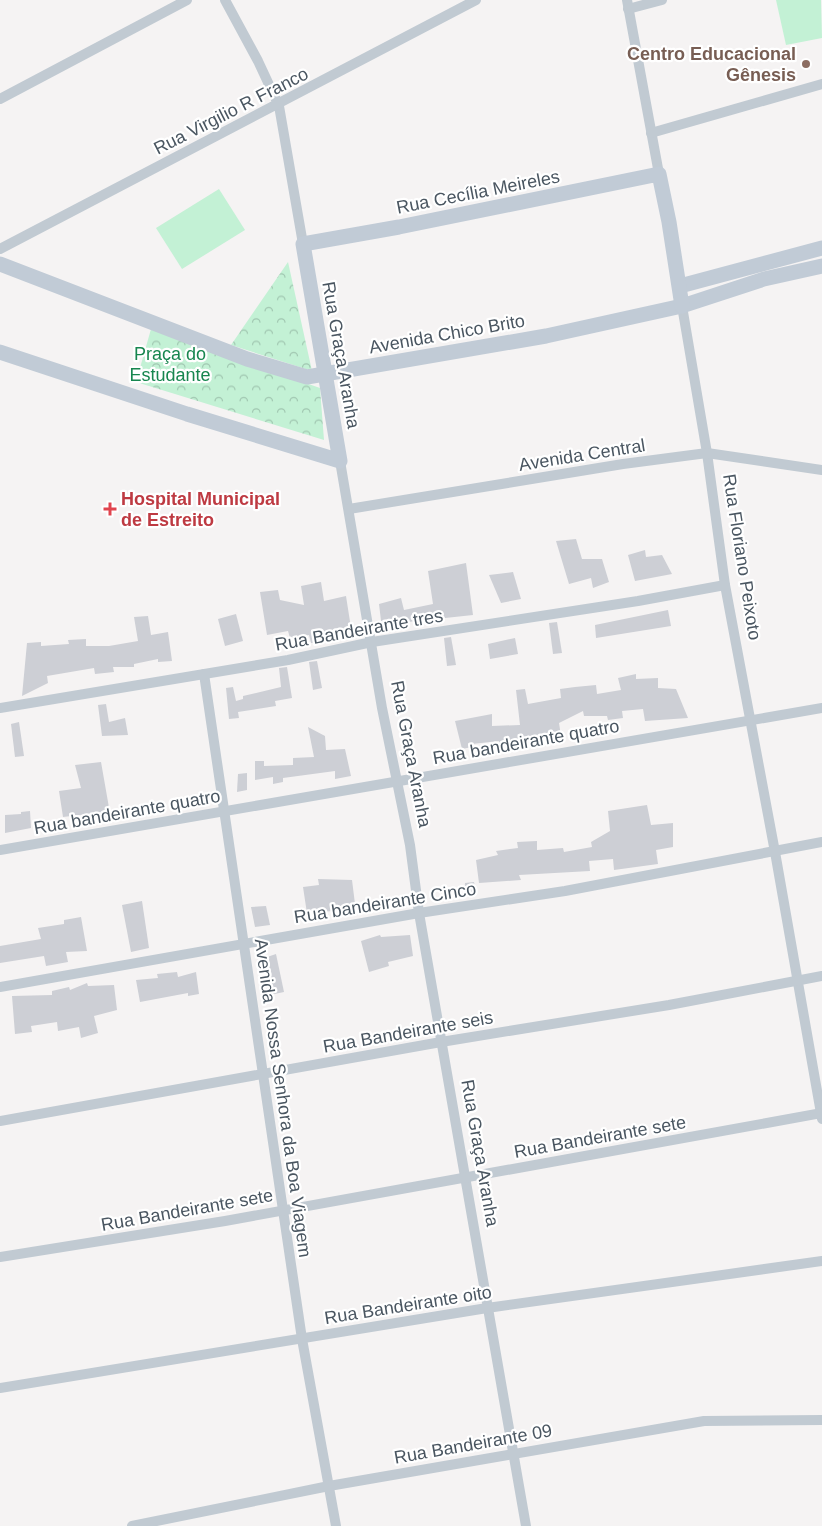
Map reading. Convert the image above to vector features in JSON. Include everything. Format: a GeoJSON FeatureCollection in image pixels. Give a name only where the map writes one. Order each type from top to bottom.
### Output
{"type":"FeatureCollection","features":[{"type":"Feature","properties":{"kind":"main road","name":"Rua Cecília Meireles"},"geometry":{"type":"LineString","coordinates":[[303,244],[506,206],[659,174]]}},
{"type":"Feature","properties":{"kind":"main road","name":"Rua Floriano Peixoto"},"geometry":{"type":"LineString","coordinates":[[659,174],[682,306]]}},
{"type":"Feature","properties":{"kind":"main road","name":"Rua Graça Aranha"},"geometry":{"type":"LineString","coordinates":[[303,244],[340,461]]}},
{"type":"Feature","properties":{"kind":"main road"},"geometry":{"type":"LineString","coordinates":[[680,286],[822,248]]}},
{"type":"Feature","properties":{"kind":"main road","name":"Avenida Chico Brito"},"geometry":{"type":"LineString","coordinates":[[0,264],[247,359],[307,378],[546,336],[682,306],[764,279],[822,266]]}},
{"type":"Feature","properties":{"kind":"main road"},"geometry":{"type":"LineString","coordinates":[[0,352],[187,414],[340,461]]}},
{"type":"Feature","properties":{"kind":"street"},"geometry":{"type":"LineString","coordinates":[[0,100],[187,0]]}},
{"type":"Feature","properties":{"kind":"street","name":"Rua Graça Aranha"},"geometry":{"type":"LineString","coordinates":[[225,0],[258,61],[279,106],[303,244]]}},
{"type":"Feature","properties":{"kind":"street","name":"Rua Virgilio R Franco"},"geometry":{"type":"LineString","coordinates":[[0,250],[279,106],[476,0]]}},
{"type":"Feature","properties":{"kind":"street"},"geometry":{"type":"LineString","coordinates":[[628,4],[662,0]]}},
{"type":"Feature","properties":{"kind":"street","name":"Rua Floriano Peixoto"},"geometry":{"type":"LineString","coordinates":[[628,4],[659,174]]}},
{"type":"Feature","properties":{"kind":"street"},"geometry":{"type":"LineString","coordinates":[[651,133],[822,84]]}},
{"type":"Feature","properties":{"kind":"street","name":"Rua Floriano Peixoto"},"geometry":{"type":"LineString","coordinates":[[682,306],[707,453],[724,585],[775,852],[822,1116]]}},
{"type":"Feature","properties":{"kind":"street","name":"Avenida Central"},"geometry":{"type":"LineString","coordinates":[[349,510],[623,464],[707,453],[822,470]]}},
{"type":"Feature","properties":{"kind":"street","name":"Rua Graça Aranha"},"geometry":{"type":"LineString","coordinates":[[340,461],[396,782],[410,845],[419,913],[526,1526]]}},
{"type":"Feature","properties":{"kind":"street","name":"Rua Bandeirante tres"},"geometry":{"type":"LineString","coordinates":[[0,708],[204,674],[372,642],[638,601],[724,585]]}},
{"type":"Feature","properties":{"kind":"street","name":"Avenida Nossa Senhora da Boa Viagem"},"geometry":{"type":"LineString","coordinates":[[204,674],[222,812],[244,944],[302,1339],[336,1526]]}},
{"type":"Feature","properties":{"kind":"street","name":"Rua bandeirante quatro"},"geometry":{"type":"LineString","coordinates":[[0,850],[550,754],[751,722],[822,708]]}},
{"type":"Feature","properties":{"kind":"street","name":"Rua bandeirante Cinco"},"geometry":{"type":"LineString","coordinates":[[0,987],[419,913],[565,891],[822,842]]}},
{"type":"Feature","properties":{"kind":"street","name":"Rua Bandeirante seis"},"geometry":{"type":"LineString","coordinates":[[0,1121],[441,1042],[669,1005],[822,976]]}},
{"type":"Feature","properties":{"kind":"street","name":"Rua Bandeirante sete"},"geometry":{"type":"LineString","coordinates":[[0,1257],[284,1210],[822,1116]]}},
{"type":"Feature","properties":{"kind":"street","name":"Rua Bandeirante oito"},"geometry":{"type":"LineString","coordinates":[[0,1388],[487,1308],[822,1261]]}},
{"type":"Feature","properties":{"kind":"street","name":"Rua Bandeirante 09"},"geometry":{"type":"LineString","coordinates":[[132,1526],[329,1486],[704,1421],[822,1420]]}},
{"type":"Feature","properties":{"kind":"green space"},"geometry":{"type":"Polygon","coordinates":[[[776,0],[821,0],[822,38],[786,45],[776,0]]]}},
{"type":"Feature","properties":{"kind":"green space"},"geometry":{"type":"Polygon","coordinates":[[[219,189],[245,230],[182,269],[156,228],[219,189]]]}},
{"type":"Feature","properties":{"kind":"green space"},"geometry":{"type":"Polygon","coordinates":[[[288,262],[312,371],[231,345],[288,262]]]}},
{"type":"Feature","properties":{"kind":"green space","name":"Praça do Estudante"},"geometry":{"type":"Polygon","coordinates":[[[151,329],[320,388],[324,440],[136,382],[151,329]]]}},
{"type":"Feature","properties":{"kind":"building"},"geometry":{"type":"Polygon","coordinates":[[[576,539],[582,559],[602,559],[609,582],[593,588],[591,578],[569,584],[556,541],[576,539]]]}},
{"type":"Feature","properties":{"kind":"building"},"geometry":{"type":"Polygon","coordinates":[[[645,550],[646,557],[662,555],[672,574],[635,581],[628,555],[645,550]]]}},
{"type":"Feature","properties":{"kind":"building"},"geometry":{"type":"Polygon","coordinates":[[[466,563],[473,615],[408,622],[409,625],[382,629],[379,604],[401,598],[404,610],[433,604],[428,571],[466,563]]]}},
{"type":"Feature","properties":{"kind":"building"},"geometry":{"type":"Polygon","coordinates":[[[513,572],[521,599],[501,603],[489,575],[513,572]]]}},
{"type":"Feature","properties":{"kind":"building"},"geometry":{"type":"Polygon","coordinates":[[[321,582],[324,601],[346,596],[351,628],[328,633],[329,643],[311,643],[309,635],[290,638],[288,631],[267,635],[260,592],[278,590],[280,600],[304,605],[301,586],[321,582]]]}},
{"type":"Feature","properties":{"kind":"building"},"geometry":{"type":"Polygon","coordinates":[[[668,610],[671,626],[596,638],[595,625],[668,610]]]}},
{"type":"Feature","properties":{"kind":"building"},"geometry":{"type":"Polygon","coordinates":[[[236,614],[243,641],[225,646],[218,619],[236,614]]]}},
{"type":"Feature","properties":{"kind":"building"},"geometry":{"type":"Polygon","coordinates":[[[148,616],[151,635],[168,632],[172,661],[158,662],[158,659],[134,664],[134,667],[113,667],[114,672],[95,674],[94,668],[47,676],[48,683],[22,696],[27,643],[41,642],[41,646],[69,644],[68,640],[86,639],[86,646],[109,646],[138,641],[134,617],[148,616]]]}},
{"type":"Feature","properties":{"kind":"building"},"geometry":{"type":"Polygon","coordinates":[[[557,622],[562,653],[553,654],[549,623],[557,622]]]}},
{"type":"Feature","properties":{"kind":"building"},"geometry":{"type":"Polygon","coordinates":[[[451,637],[456,665],[447,666],[444,638],[451,637]]]}},
{"type":"Feature","properties":{"kind":"building"},"geometry":{"type":"Polygon","coordinates":[[[515,638],[518,654],[490,659],[488,644],[515,638]]]}},
{"type":"Feature","properties":{"kind":"building"},"geometry":{"type":"Polygon","coordinates":[[[317,661],[322,688],[313,690],[309,662],[317,661]]]}},
{"type":"Feature","properties":{"kind":"building"},"geometry":{"type":"Polygon","coordinates":[[[287,667],[292,698],[275,701],[276,706],[238,712],[239,718],[229,719],[226,688],[233,687],[236,701],[243,699],[243,696],[281,687],[279,668],[287,667]]]}},
{"type":"Feature","properties":{"kind":"building"},"geometry":{"type":"Polygon","coordinates":[[[636,674],[636,679],[658,678],[658,688],[676,689],[688,718],[645,721],[643,709],[622,711],[623,718],[608,720],[607,716],[584,716],[583,711],[559,723],[561,736],[499,744],[499,741],[472,744],[472,747],[462,749],[455,721],[492,714],[492,726],[520,725],[516,690],[525,689],[528,704],[561,698],[560,689],[596,685],[597,694],[621,690],[618,678],[636,674]]]}},
{"type":"Feature","properties":{"kind":"building"},"geometry":{"type":"Polygon","coordinates":[[[106,704],[109,722],[125,718],[128,735],[102,736],[98,705],[106,704]]]}},
{"type":"Feature","properties":{"kind":"building"},"geometry":{"type":"Polygon","coordinates":[[[19,722],[24,756],[15,757],[11,724],[19,722]]]}},
{"type":"Feature","properties":{"kind":"building"},"geometry":{"type":"Polygon","coordinates":[[[308,727],[325,736],[326,750],[345,749],[351,776],[335,779],[335,771],[283,778],[283,782],[273,784],[273,777],[255,780],[255,761],[264,761],[264,766],[293,765],[293,758],[314,757],[308,727]]]}},
{"type":"Feature","properties":{"kind":"building"},"geometry":{"type":"Polygon","coordinates":[[[101,762],[111,819],[90,820],[88,814],[63,817],[59,791],[81,788],[75,765],[101,762]]]}},
{"type":"Feature","properties":{"kind":"building"},"geometry":{"type":"Polygon","coordinates":[[[247,773],[247,790],[237,792],[238,774],[247,773]]]}},
{"type":"Feature","properties":{"kind":"building"},"geometry":{"type":"Polygon","coordinates":[[[647,805],[651,825],[673,823],[673,847],[656,850],[658,864],[614,870],[613,859],[589,861],[590,871],[519,875],[521,880],[479,883],[476,860],[498,855],[496,851],[518,848],[517,842],[537,841],[537,850],[563,848],[564,852],[592,847],[591,842],[610,831],[608,811],[647,805]]]}},
{"type":"Feature","properties":{"kind":"building"},"geometry":{"type":"Polygon","coordinates":[[[30,811],[31,828],[5,833],[5,815],[21,814],[21,812],[30,811]]]}},
{"type":"Feature","properties":{"kind":"building"},"geometry":{"type":"Polygon","coordinates":[[[318,879],[352,880],[356,912],[344,915],[343,910],[322,912],[323,920],[308,920],[303,887],[319,885],[318,879]]]}},
{"type":"Feature","properties":{"kind":"building"},"geometry":{"type":"Polygon","coordinates":[[[474,882],[476,893],[464,894],[465,883],[474,882]]]}},
{"type":"Feature","properties":{"kind":"building"},"geometry":{"type":"Polygon","coordinates":[[[142,901],[149,948],[131,952],[122,905],[142,901]]]}},
{"type":"Feature","properties":{"kind":"building"},"geometry":{"type":"Polygon","coordinates":[[[266,906],[270,925],[255,927],[251,907],[266,906]]]}},
{"type":"Feature","properties":{"kind":"building"},"geometry":{"type":"Polygon","coordinates":[[[81,917],[87,951],[66,952],[68,962],[46,966],[44,956],[0,963],[0,946],[41,939],[38,928],[64,924],[64,920],[81,917]]]}},
{"type":"Feature","properties":{"kind":"building"},"geometry":{"type":"Polygon","coordinates":[[[380,935],[381,937],[410,935],[413,956],[388,962],[389,966],[369,972],[361,941],[380,935]]]}},
{"type":"Feature","properties":{"kind":"building"},"geometry":{"type":"Polygon","coordinates":[[[276,954],[284,992],[265,996],[258,960],[276,954]]]}},
{"type":"Feature","properties":{"kind":"building"},"geometry":{"type":"Polygon","coordinates":[[[177,972],[178,977],[196,972],[199,994],[188,996],[188,993],[140,1002],[136,980],[158,978],[157,974],[177,972]]]}},
{"type":"Feature","properties":{"kind":"building"},"geometry":{"type":"Polygon","coordinates":[[[87,983],[88,986],[114,985],[117,1010],[94,1016],[98,1033],[81,1038],[79,1027],[58,1031],[57,1022],[31,1026],[32,1032],[15,1034],[12,996],[52,995],[52,991],[69,987],[70,990],[87,983]]]}},
{"type":"Feature","properties":{"kind":"place","name":"Centro Educacional Gênesis"},"geometry":{"type":"Point","coordinates":[806,64]}},
{"type":"Feature","properties":{"kind":"place","name":"Hospital Municipal de Estreito"},"geometry":{"type":"Point","coordinates":[110,509]}}]}
